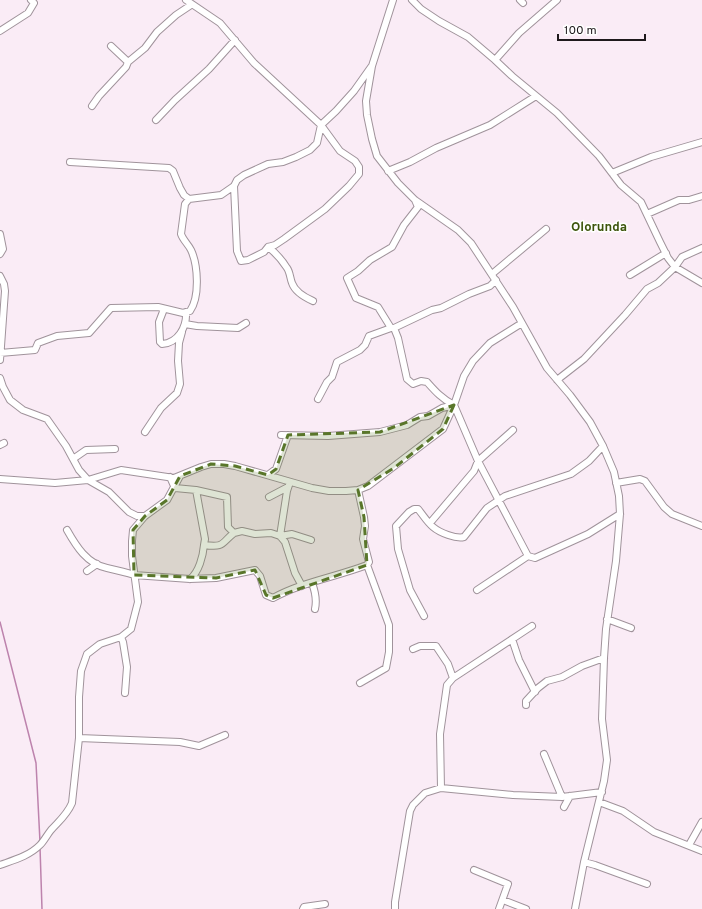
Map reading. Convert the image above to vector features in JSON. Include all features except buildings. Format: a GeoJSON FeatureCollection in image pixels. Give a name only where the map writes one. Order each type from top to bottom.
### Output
{"type":"FeatureCollection","features":[{"type":"Feature","properties":{"kind":"street"},"geometry":{"type":"LineString","coordinates":[[0,31],[28,13],[34,3],[31,0]]}},
{"type":"Feature","properties":{"kind":"street"},"geometry":{"type":"LineString","coordinates":[[186,0],[191,5],[220,24],[254,63],[321,125],[340,151],[356,161],[359,167],[358,174],[349,186],[325,209],[284,239],[275,245],[268,247],[264,252],[248,260],[241,261],[237,251],[234,186],[237,180],[244,175],[268,164],[283,162],[310,150],[317,142],[321,125],[354,91],[372,66]]}},
{"type":"Feature","properties":{"kind":"street"},"geometry":{"type":"LineString","coordinates":[[393,0],[372,66],[366,101],[372,139],[378,156],[398,183],[415,200],[458,230],[471,243],[496,280],[547,368],[590,422],[603,446],[614,472],[619,496],[620,514],[616,561],[607,619],[604,658],[602,719],[607,760],[602,792],[584,862],[575,909]]}},
{"type":"Feature","properties":{"kind":"street"},"geometry":{"type":"LineString","coordinates":[[412,0],[439,21],[468,36],[512,76],[557,113],[599,156],[621,185],[637,198],[675,267],[702,284]]}},
{"type":"Feature","properties":{"kind":"street"},"geometry":{"type":"LineString","coordinates":[[495,60],[524,29],[557,0]]}},
{"type":"Feature","properties":{"kind":"street"},"geometry":{"type":"LineString","coordinates":[[92,106],[99,96],[126,67],[128,62],[145,48],[157,32],[176,15],[191,5]]}},
{"type":"Feature","properties":{"kind":"street"},"geometry":{"type":"LineString","coordinates":[[156,120],[175,100],[209,69],[235,40]]}},
{"type":"Feature","properties":{"kind":"street"},"geometry":{"type":"LineString","coordinates":[[111,46],[128,62]]}},
{"type":"Feature","properties":{"kind":"street"},"geometry":{"type":"LineString","coordinates":[[388,171],[410,162],[436,148],[490,125],[536,96]]}},
{"type":"Feature","properties":{"kind":"street"},"geometry":{"type":"LineString","coordinates":[[612,174],[652,158],[702,142]]}},
{"type":"Feature","properties":{"kind":"street"},"geometry":{"type":"LineString","coordinates":[[70,162],[169,168],[173,171],[184,194],[189,199]]}},
{"type":"Feature","properties":{"kind":"street"},"geometry":{"type":"LineString","coordinates":[[0,353],[35,350],[38,343],[57,336],[89,333],[111,308],[158,307],[183,313],[191,309],[196,285],[196,266],[192,251],[181,234],[185,204],[189,199],[220,195],[234,186]]}},
{"type":"Feature","properties":{"kind":"street"},"geometry":{"type":"LineString","coordinates":[[647,214],[679,200],[689,200],[702,196]]}},
{"type":"Feature","properties":{"kind":"street"},"geometry":{"type":"LineString","coordinates":[[415,200],[418,207],[404,225],[392,248],[370,260],[358,271],[347,278],[356,298],[378,307],[398,338],[407,379],[413,384],[421,381],[427,382],[437,394],[446,401],[454,404],[478,461],[528,556],[534,558],[588,534],[620,514]]}},
{"type":"Feature","properties":{"kind":"street"},"geometry":{"type":"LineString","coordinates":[[492,274],[546,229]]}},
{"type":"Feature","properties":{"kind":"street"},"geometry":{"type":"LineString","coordinates":[[0,234],[3,249],[0,254]]}},
{"type":"Feature","properties":{"kind":"street"},"geometry":{"type":"LineString","coordinates":[[268,247],[275,252],[288,269],[292,284],[304,297],[313,301]]}},
{"type":"Feature","properties":{"kind":"street"},"geometry":{"type":"LineString","coordinates":[[557,380],[584,359],[615,327],[648,289],[658,283],[675,267],[682,257],[702,248]]}},
{"type":"Feature","properties":{"kind":"street"},"geometry":{"type":"LineString","coordinates":[[630,275],[666,253]]}},
{"type":"Feature","properties":{"kind":"street"},"geometry":{"type":"LineString","coordinates":[[0,276],[4,284],[5,291],[0,360]]}},
{"type":"Feature","properties":{"kind":"street"},"geometry":{"type":"LineString","coordinates":[[318,399],[327,382],[332,377],[337,362],[360,350],[370,336],[432,310],[441,308],[469,294],[490,286],[496,280]]}},
{"type":"Feature","properties":{"kind":"street"},"geometry":{"type":"LineString","coordinates":[[164,309],[159,322],[160,342],[165,344],[175,339],[182,332]]}},
{"type":"Feature","properties":{"kind":"street"},"geometry":{"type":"LineString","coordinates":[[145,432],[161,408],[177,392],[180,384],[178,361],[179,343],[185,324],[186,312]]}},
{"type":"Feature","properties":{"kind":"street"},"geometry":{"type":"LineString","coordinates":[[185,324],[238,328],[246,323]]}},
{"type":"Feature","properties":{"kind":"street"},"geometry":{"type":"LineString","coordinates":[[0,479],[55,483],[88,480],[121,470],[174,478],[201,467],[212,464],[224,464],[268,476],[289,484],[329,491],[358,490],[368,486],[381,477],[443,429],[464,376],[473,361],[485,347],[522,323]]}},
{"type":"Feature","properties":{"kind":"street"},"geometry":{"type":"LineString","coordinates":[[0,378],[10,400],[23,410],[47,419],[79,470],[88,480],[110,492],[129,512],[137,516],[146,516]]}},
{"type":"Feature","properties":{"kind":"street"},"geometry":{"type":"LineString","coordinates":[[268,476],[276,469],[284,435],[337,436],[380,432],[407,425],[442,408],[454,404]]}},
{"type":"Feature","properties":{"kind":"street"},"geometry":{"type":"LineString","coordinates":[[430,523],[474,471],[478,461],[513,430]]}},
{"type":"Feature","properties":{"kind":"street"},"geometry":{"type":"LineString","coordinates":[[424,616],[410,590],[398,549],[396,526],[409,512],[414,509],[418,509],[439,531],[457,537],[464,537],[487,508],[505,496],[571,474],[589,461],[603,446]]}},
{"type":"Feature","properties":{"kind":"street"},"geometry":{"type":"LineString","coordinates":[[73,459],[86,450],[115,449]]}},
{"type":"Feature","properties":{"kind":"street"},"geometry":{"type":"LineString","coordinates":[[0,865],[30,853],[40,845],[50,831],[69,812],[72,803],[79,738],[79,697],[81,671],[87,654],[100,644],[121,637],[132,629],[138,602],[132,556],[133,530],[146,516],[168,500],[180,476]]}},
{"type":"Feature","properties":{"kind":"street"},"geometry":{"type":"LineString","coordinates":[[170,477],[175,488]]}},
{"type":"Feature","properties":{"kind":"street"},"geometry":{"type":"LineString","coordinates":[[616,483],[640,479],[645,481],[664,507],[672,514],[702,526]]}},
{"type":"Feature","properties":{"kind":"street"},"geometry":{"type":"LineString","coordinates":[[269,497],[289,484]]}},
{"type":"Feature","properties":{"kind":"street"},"geometry":{"type":"LineString","coordinates":[[289,484],[280,536],[285,542],[295,573],[302,586]]}},
{"type":"Feature","properties":{"kind":"street"},"geometry":{"type":"LineString","coordinates":[[175,488],[196,490],[227,497],[228,527],[234,533]]}},
{"type":"Feature","properties":{"kind":"street"},"geometry":{"type":"LineString","coordinates":[[190,579],[194,575],[203,556],[205,539],[196,490]]}},
{"type":"Feature","properties":{"kind":"street"},"geometry":{"type":"LineString","coordinates":[[358,490],[364,517],[365,526],[363,539],[369,562],[367,565],[388,625],[389,652],[386,668],[360,683]]}},
{"type":"Feature","properties":{"kind":"street"},"geometry":{"type":"LineString","coordinates":[[67,530],[80,550],[89,560],[106,568],[117,569],[134,575],[190,579],[216,578],[255,570],[260,576],[266,595],[273,598],[284,592],[312,582],[346,573],[367,565]]}},
{"type":"Feature","properties":{"kind":"street"},"geometry":{"type":"LineString","coordinates":[[204,545],[212,546],[223,544],[234,533],[242,531],[255,534],[271,533],[280,536],[292,534],[311,540]]}},
{"type":"Feature","properties":{"kind":"street"},"geometry":{"type":"LineString","coordinates":[[477,590],[528,556]]}},
{"type":"Feature","properties":{"kind":"street"},"geometry":{"type":"LineString","coordinates":[[86,571],[97,564]]}},
{"type":"Feature","properties":{"kind":"street"},"geometry":{"type":"LineString","coordinates":[[312,582],[315,591],[315,609]]}},
{"type":"Feature","properties":{"kind":"street"},"geometry":{"type":"LineString","coordinates":[[607,619],[631,628]]}},
{"type":"Feature","properties":{"kind":"street"},"geometry":{"type":"LineString","coordinates":[[441,788],[440,734],[447,685],[453,678],[532,626]]}},
{"type":"Feature","properties":{"kind":"street"},"geometry":{"type":"LineString","coordinates":[[121,637],[127,667],[125,693]]}},
{"type":"Feature","properties":{"kind":"street"},"geometry":{"type":"LineString","coordinates":[[512,639],[519,660],[535,692]]}},
{"type":"Feature","properties":{"kind":"street"},"geometry":{"type":"LineString","coordinates":[[413,649],[420,646],[436,646],[448,664],[453,678]]}},
{"type":"Feature","properties":{"kind":"street"},"geometry":{"type":"LineString","coordinates":[[526,705],[526,701],[547,681],[562,677],[582,666],[604,658]]}},
{"type":"Feature","properties":{"kind":"street"},"geometry":{"type":"LineString","coordinates":[[79,738],[180,742],[199,746],[225,735]]}},
{"type":"Feature","properties":{"kind":"street"},"geometry":{"type":"LineString","coordinates":[[544,754],[553,779],[562,797]]}},
{"type":"Feature","properties":{"kind":"street"},"geometry":{"type":"LineString","coordinates":[[395,909],[410,811],[413,805],[424,793],[441,788],[513,795],[562,797],[602,792]]}},
{"type":"Feature","properties":{"kind":"street"},"geometry":{"type":"LineString","coordinates":[[564,807],[570,796]]}},
{"type":"Feature","properties":{"kind":"street"},"geometry":{"type":"LineString","coordinates":[[599,802],[623,811],[644,827],[654,832],[702,851]]}},
{"type":"Feature","properties":{"kind":"street"},"geometry":{"type":"LineString","coordinates":[[689,845],[702,822]]}},
{"type":"Feature","properties":{"kind":"street"},"geometry":{"type":"LineString","coordinates":[[584,862],[647,884]]}},
{"type":"Feature","properties":{"kind":"street"},"geometry":{"type":"LineString","coordinates":[[474,870],[508,884],[499,909]]}},
{"type":"Feature","properties":{"kind":"street"},"geometry":{"type":"LineString","coordinates":[[503,900],[526,909]]}},
{"type":"Feature","properties":{"kind":"street"},"geometry":{"type":"LineString","coordinates":[[303,909],[304,907],[325,904]]}},
{"type":"Feature","properties":{"kind":"highlighted area"},"geometry":{"type":"Polygon","coordinates":[[[454,405],[443,429],[394,468],[358,490],[364,517],[367,565],[273,598],[266,595],[255,570],[216,578],[134,575],[133,530],[145,516],[167,500],[180,476],[211,464],[235,466],[268,475],[276,469],[288,435],[380,432],[454,405]]]}},
{"type":"Feature","properties":{"kind":"waterway"},"geometry":{"type":"LineString","coordinates":[[0,622],[36,763],[40,842]]}},
{"type":"Feature","properties":{"kind":"waterway"},"geometry":{"type":"LineString","coordinates":[[40,847],[42,909]]}},
{"type":"Feature","properties":{"kind":"district","name":"Olorunda"},"geometry":{"type":"Point","coordinates":[599,226]}}]}
